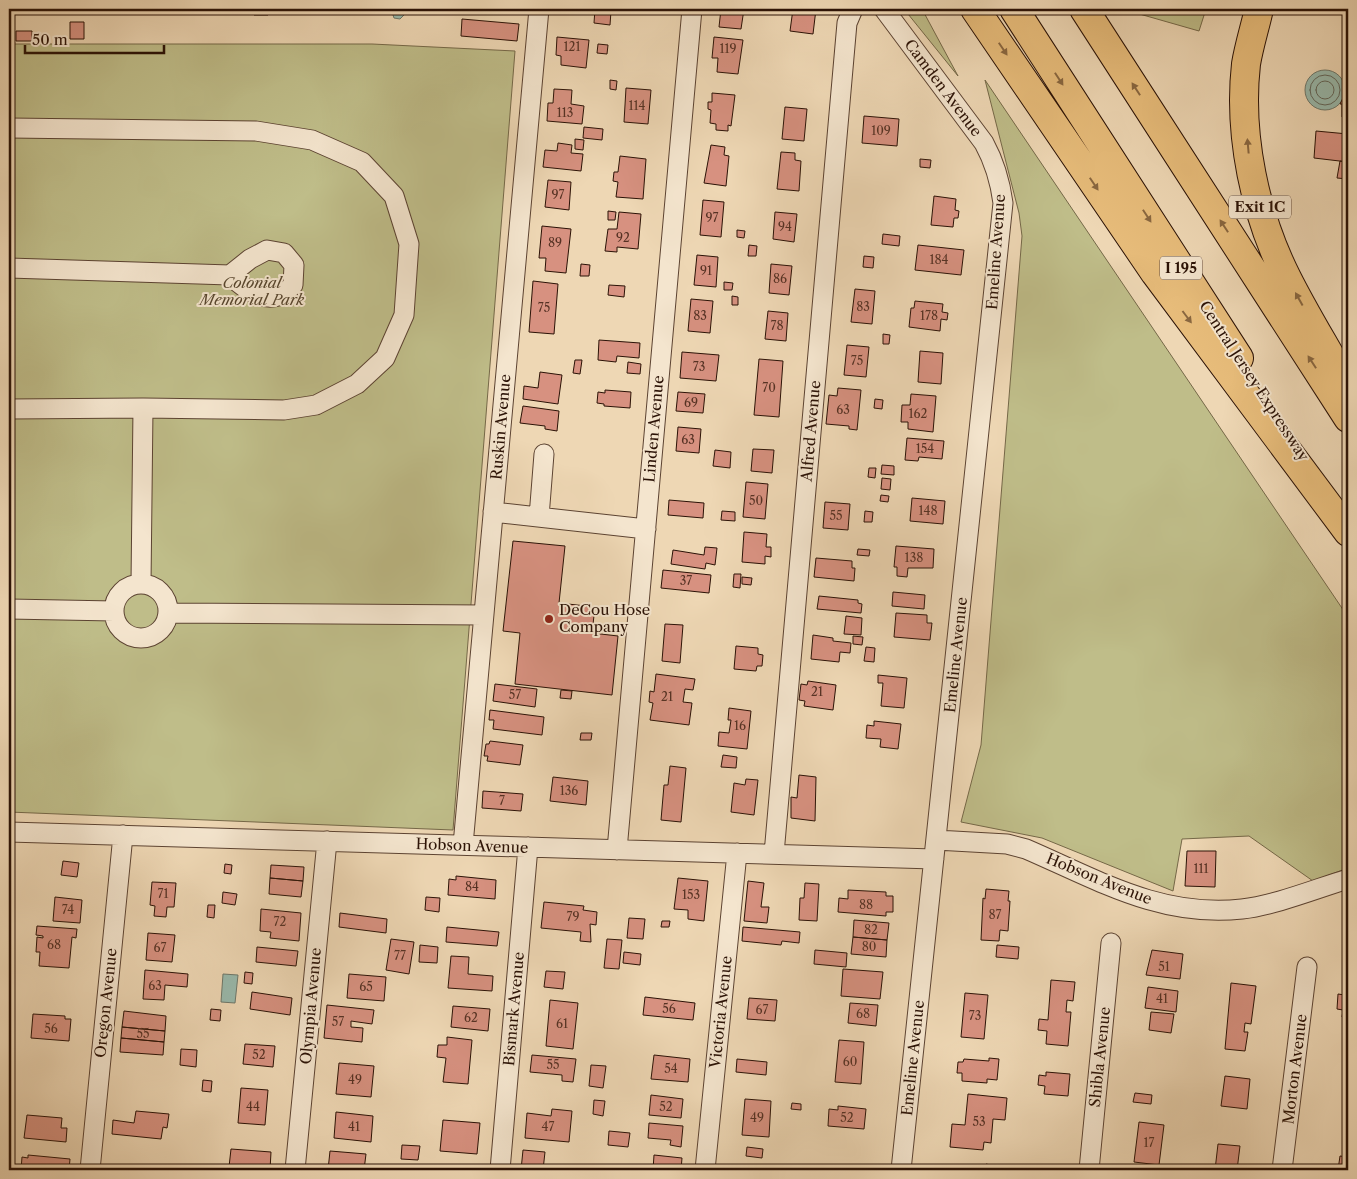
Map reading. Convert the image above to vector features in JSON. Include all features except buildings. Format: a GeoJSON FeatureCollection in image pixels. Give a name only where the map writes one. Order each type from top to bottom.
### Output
{"type":"FeatureCollection","features":[{"type":"Feature","properties":{"kind":"highway"},"geometry":{"type":"LineString","coordinates":[[976,9],[1155,273],[1348,532]]}},
{"type":"Feature","properties":{"kind":"highway","name":"Central Jersey Expressway"},"geometry":{"type":"LineString","coordinates":[[1014,9],[1348,527]]}},
{"type":"Feature","properties":{"kind":"highway"},"geometry":{"type":"LineString","coordinates":[[1084,9],[1348,418]]}},
{"type":"Feature","properties":{"kind":"highway","name":"Exit 1C"},"geometry":{"type":"LineString","coordinates":[[1259,9],[1246,64],[1245,107],[1249,156],[1257,198],[1270,238],[1287,277],[1348,388]]}},
{"type":"Feature","properties":{"kind":"street","name":"Ruskin Avenue"},"geometry":{"type":"LineString","coordinates":[[463,845],[539,9]]}},
{"type":"Feature","properties":{"kind":"street","name":"Linden Avenue"},"geometry":{"type":"LineString","coordinates":[[617,850],[692,9]]}},
{"type":"Feature","properties":{"kind":"street","name":"Alfred Avenue"},"geometry":{"type":"LineString","coordinates":[[774,854],[847,23],[853,9]]}},
{"type":"Feature","properties":{"kind":"street","name":"Camden Avenue"},"geometry":{"type":"LineString","coordinates":[[884,9],[984,143]]}},
{"type":"Feature","properties":{"kind":"street"},"geometry":{"type":"LineString","coordinates":[[9,128],[256,131],[312,140],[362,162],[394,196],[409,244],[404,315],[385,358],[356,384],[316,405],[284,410],[9,409]]}},
{"type":"Feature","properties":{"kind":"street","name":"Emeline Avenue"},"geometry":{"type":"LineString","coordinates":[[901,1170],[1003,203],[994,160],[984,143]]}},
{"type":"Feature","properties":{"kind":"street"},"geometry":{"type":"LineString","coordinates":[[9,268],[230,275]]}},
{"type":"Feature","properties":{"kind":"street"},"geometry":{"type":"LineString","coordinates":[[141,584],[143,408]]}},
{"type":"Feature","properties":{"kind":"street"},"geometry":{"type":"LineString","coordinates":[[539,517],[544,454]]}},
{"type":"Feature","properties":{"kind":"street"},"geometry":{"type":"LineString","coordinates":[[493,512],[646,530]]}},
{"type":"Feature","properties":{"kind":"street"},"geometry":{"type":"LineString","coordinates":[[141,584],[161,592],[165,598],[168,613],[166,621],[156,633],[140,638],[124,632],[115,619],[114,611],[119,595],[132,585],[141,584]]}},
{"type":"Feature","properties":{"kind":"street"},"geometry":{"type":"LineString","coordinates":[[9,609],[114,611]]}},
{"type":"Feature","properties":{"kind":"street"},"geometry":{"type":"LineString","coordinates":[[168,613],[484,615]]}},
{"type":"Feature","properties":{"kind":"street","name":"Hobson Avenue"},"geometry":{"type":"LineString","coordinates":[[9,832],[934,859]]}},
{"type":"Feature","properties":{"kind":"street","name":"Oregon Avenue"},"geometry":{"type":"LineString","coordinates":[[90,1170],[123,835]]}},
{"type":"Feature","properties":{"kind":"street","name":"Hobson Avenue"},"geometry":{"type":"LineString","coordinates":[[936,840],[1007,844],[1026,849],[1144,900],[1184,909],[1211,911],[1243,909],[1348,879]]}},
{"type":"Feature","properties":{"kind":"street","name":"Olympia Avenue"},"geometry":{"type":"LineString","coordinates":[[295,1170],[327,841]]}},
{"type":"Feature","properties":{"kind":"street","name":"Bismark Avenue"},"geometry":{"type":"LineString","coordinates":[[500,1170],[528,847]]}},
{"type":"Feature","properties":{"kind":"street","name":"Victoria Avenue"},"geometry":{"type":"LineString","coordinates":[[705,1170],[737,853]]}},
{"type":"Feature","properties":{"kind":"street","name":"Shibla Avenue"},"geometry":{"type":"LineString","coordinates":[[1089,1170],[1111,944]]}},
{"type":"Feature","properties":{"kind":"street","name":"Morton Avenue"},"geometry":{"type":"LineString","coordinates":[[1282,1170],[1307,967]]}},
{"type":"Feature","properties":{"kind":"green space"},"geometry":{"type":"Polygon","coordinates":[[[904,9],[922,9],[958,76],[904,9]]]}},
{"type":"Feature","properties":{"kind":"green space"},"geometry":{"type":"Polygon","coordinates":[[[1133,9],[1206,9],[1199,31],[1136,13],[1133,9]]]}},
{"type":"Feature","properties":{"kind":"green space","name":"Colonial Memorial Park"},"geometry":{"type":"Polygon","coordinates":[[[9,44],[372,44],[515,51],[453,830],[9,812],[9,44]]]}},
{"type":"Feature","properties":{"kind":"green space"},"geometry":{"type":"Polygon","coordinates":[[[985,80],[1348,617],[1348,868],[1313,881],[1249,836],[1182,839],[1173,891],[1042,838],[961,822],[981,745],[1022,236],[1019,213],[985,80]]]}},
{"type":"Feature","properties":{"kind":"water"},"geometry":{"type":"Polygon","coordinates":[[[391,9],[404,9],[404,15],[400,19],[394,18],[391,9]]]}},
{"type":"Feature","properties":{"kind":"water"},"geometry":{"type":"Polygon","coordinates":[[[1329,70],[1336,73],[1342,79],[1345,90],[1344,98],[1336,107],[1329,110],[1321,110],[1314,107],[1306,98],[1305,86],[1308,79],[1317,71],[1329,70]]]}},
{"type":"Feature","properties":{"kind":"water"},"geometry":{"type":"Polygon","coordinates":[[[223,974],[238,975],[235,1003],[221,1002],[223,974]]]}},
{"type":"Feature","properties":{"kind":"place","name":"DeCou Hose Company"},"geometry":{"type":"Point","coordinates":[549,619]}}]}
